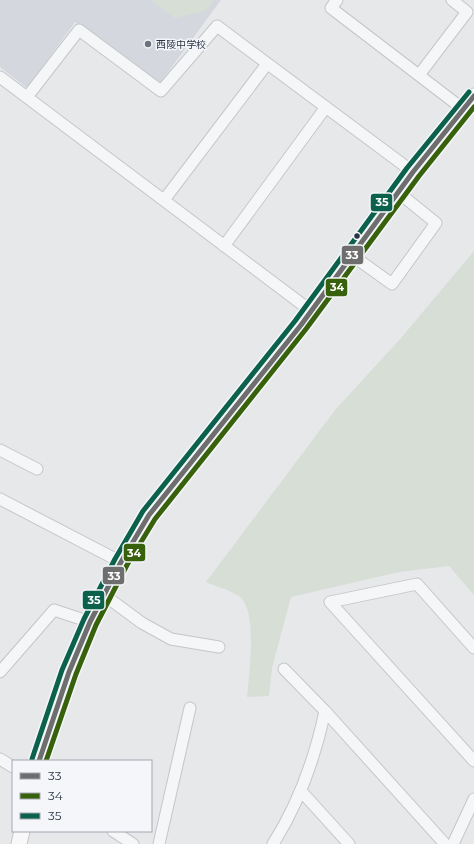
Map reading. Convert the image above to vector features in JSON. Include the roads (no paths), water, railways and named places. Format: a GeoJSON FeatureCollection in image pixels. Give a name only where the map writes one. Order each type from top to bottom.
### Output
{"type":"FeatureCollection","features":[{"type":"Feature","properties":{"kind":"main road"},"geometry":{"type":"LineString","coordinates":[[39,760],[69,672],[90,622],[121,562],[149,515],[254,385],[311,311],[413,172],[474,96]]}},
{"type":"Feature","properties":{"kind":"main road"},"geometry":{"type":"LineString","coordinates":[[19,844],[22,832]]}},
{"type":"Feature","properties":{"kind":"street"},"geometry":{"type":"LineString","coordinates":[[337,0],[331,8],[463,109]]}},
{"type":"Feature","properties":{"kind":"street"},"geometry":{"type":"LineString","coordinates":[[419,75],[467,12],[452,0]]}},
{"type":"Feature","properties":{"kind":"street"},"geometry":{"type":"LineString","coordinates":[[27,97],[79,30],[161,91],[216,26],[413,172]]}},
{"type":"Feature","properties":{"kind":"street"},"geometry":{"type":"LineString","coordinates":[[164,200],[267,64]]}},
{"type":"Feature","properties":{"kind":"street"},"geometry":{"type":"LineString","coordinates":[[0,77],[311,311]]}},
{"type":"Feature","properties":{"kind":"street"},"geometry":{"type":"LineString","coordinates":[[224,246],[326,107]]}},
{"type":"Feature","properties":{"kind":"street"},"geometry":{"type":"LineString","coordinates":[[352,256],[392,284],[436,223],[399,193]]}},
{"type":"Feature","properties":{"kind":"street"},"geometry":{"type":"LineString","coordinates":[[0,450],[36,469]]}},
{"type":"Feature","properties":{"kind":"street"},"geometry":{"type":"LineString","coordinates":[[0,499],[121,562]]}},
{"type":"Feature","properties":{"kind":"street"},"geometry":{"type":"LineString","coordinates":[[474,648],[417,584],[330,602],[474,761]]}},
{"type":"Feature","properties":{"kind":"street"},"geometry":{"type":"LineString","coordinates":[[104,595],[142,623],[171,639],[220,647]]}},
{"type":"Feature","properties":{"kind":"street"},"geometry":{"type":"LineString","coordinates":[[0,672],[54,610],[90,622]]}},
{"type":"Feature","properties":{"kind":"street"},"geometry":{"type":"LineString","coordinates":[[284,669],[325,711],[445,844]]}},
{"type":"Feature","properties":{"kind":"street"},"geometry":{"type":"LineString","coordinates":[[159,844],[190,708]]}},
{"type":"Feature","properties":{"kind":"street"},"geometry":{"type":"LineString","coordinates":[[273,844],[294,808],[301,792],[318,743],[325,711]]}},
{"type":"Feature","properties":{"kind":"street"},"geometry":{"type":"LineString","coordinates":[[0,759],[12,766]]}},
{"type":"Feature","properties":{"kind":"street"},"geometry":{"type":"LineString","coordinates":[[301,792],[350,844]]}},
{"type":"Feature","properties":{"kind":"street"},"geometry":{"type":"LineString","coordinates":[[453,844],[474,799]]}},
{"type":"Feature","properties":{"kind":"street"},"geometry":{"type":"LineString","coordinates":[[115,832],[133,844]]}},
{"type":"Feature","properties":{"kind":"place","name":"西陵中学校"},"geometry":{"type":"Point","coordinates":[148,44]}}]}
